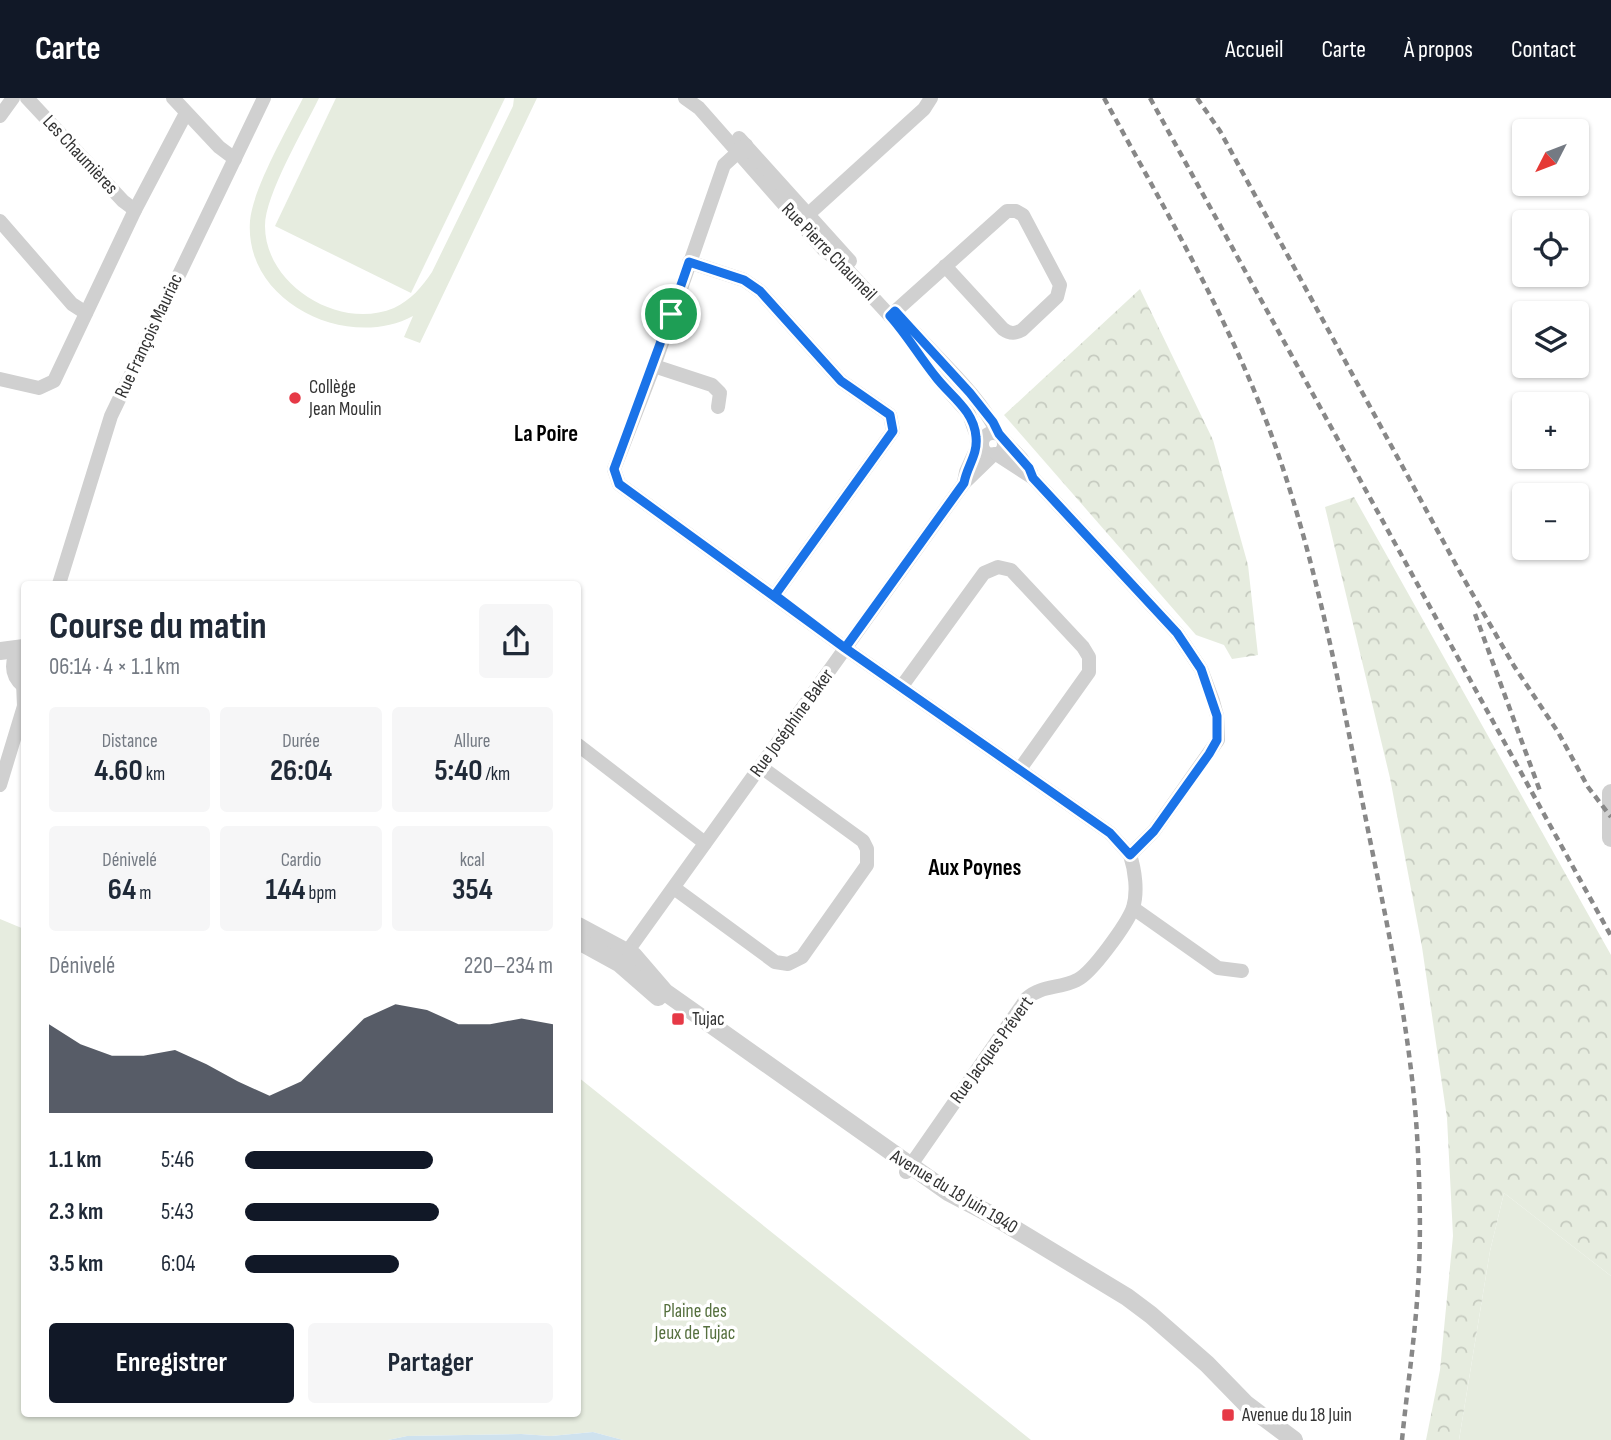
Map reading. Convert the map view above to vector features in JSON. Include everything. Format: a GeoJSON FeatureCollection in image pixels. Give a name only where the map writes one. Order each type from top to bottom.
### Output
{"type":"FeatureCollection","features":[{"type":"Feature","properties":{"kind":"street"},"geometry":{"type":"LineString","coordinates":[[0,116],[13,98]]}},
{"type":"Feature","properties":{"kind":"street","name":"Les Chaumières"},"geometry":{"type":"LineString","coordinates":[[27,98],[123,201],[135,210]]}},
{"type":"Feature","properties":{"kind":"street"},"geometry":{"type":"LineString","coordinates":[[173,98],[219,147],[235,159]]}},
{"type":"Feature","properties":{"kind":"street","name":"Rue François Mauriac"},"geometry":{"type":"LineString","coordinates":[[60,581],[111,416],[264,98]]}},
{"type":"Feature","properties":{"kind":"street","name":"Rue Pierre Chaumeil"},"geometry":{"type":"LineString","coordinates":[[685,98],[742,149]]}},
{"type":"Feature","properties":{"kind":"street","name":"Rue Pierre Chaumeil"},"geometry":{"type":"LineString","coordinates":[[703,98],[742,149],[803,218],[823,249],[843,264],[970,393],[1001,437]]}},
{"type":"Feature","properties":{"kind":"street"},"geometry":{"type":"LineString","coordinates":[[803,218],[924,109],[931,98]]}},
{"type":"Feature","properties":{"kind":"street","name":"Les Chaumières"},"geometry":{"type":"LineString","coordinates":[[0,379],[39,388],[54,381],[135,210],[186,113]]}},
{"type":"Feature","properties":{"kind":"street"},"geometry":{"type":"LineString","coordinates":[[742,149],[724,165],[654,366],[614,469],[619,484],[845,648],[1110,833],[1130,855],[1134,867],[1133,908],[1217,968],[1242,971]]}},
{"type":"Feature","properties":{"kind":"street"},"geometry":{"type":"LineString","coordinates":[[892,313],[1007,211],[1016,211],[1023,215],[1061,291],[1057,298],[1022,330],[1009,333],[945,266]]}},
{"type":"Feature","properties":{"kind":"street"},"geometry":{"type":"LineString","coordinates":[[0,221],[72,304],[86,313]]}},
{"type":"Feature","properties":{"kind":"street"},"geometry":{"type":"LineString","coordinates":[[689,262],[744,280],[760,291],[841,381],[890,415],[893,431],[775,595]]}},
{"type":"Feature","properties":{"kind":"street","name":"Rue Pierre Chaumeil"},"geometry":{"type":"LineString","coordinates":[[892,313],[936,377],[970,414],[985,449]]}},
{"type":"Feature","properties":{"kind":"street"},"geometry":{"type":"LineString","coordinates":[[654,366],[712,385],[720,393],[718,407]]}},
{"type":"Feature","properties":{"kind":"street"},"geometry":{"type":"LineString","coordinates":[[1001,437],[1029,468],[1033,478]]}},
{"type":"Feature","properties":{"kind":"street","name":"Rue Joséphine Baker"},"geometry":{"type":"LineString","coordinates":[[623,958],[964,483],[966,472],[985,449],[1003,449],[1001,437]]}},
{"type":"Feature","properties":{"kind":"street"},"geometry":{"type":"LineString","coordinates":[[985,449],[1033,478],[1177,633],[1201,669],[1217,716],[1217,740],[1154,831],[1130,855]]}},
{"type":"Feature","properties":{"kind":"street"},"geometry":{"type":"LineString","coordinates":[[902,687],[984,573],[998,567],[1011,570],[1083,647],[1090,663],[1089,671],[1020,769]]}},
{"type":"Feature","properties":{"kind":"street"},"geometry":{"type":"LineString","coordinates":[[0,651],[21,648]]}},
{"type":"Feature","properties":{"kind":"street"},"geometry":{"type":"LineString","coordinates":[[21,652],[15,664],[21,679]]}},
{"type":"Feature","properties":{"kind":"street"},"geometry":{"type":"LineString","coordinates":[[0,668],[21,681]]}},
{"type":"Feature","properties":{"kind":"street"},"geometry":{"type":"LineString","coordinates":[[0,785],[21,716]]}},
{"type":"Feature","properties":{"kind":"street"},"geometry":{"type":"LineString","coordinates":[[581,747],[705,843]]}},
{"type":"Feature","properties":{"kind":"street"},"geometry":{"type":"LineString","coordinates":[[674,888],[775,962],[788,964],[802,957],[866,865],[867,849],[863,841],[761,767]]}},
{"type":"Feature","properties":{"kind":"street"},"geometry":{"type":"LineString","coordinates":[[1611,793],[1611,838]]}},
{"type":"Feature","properties":{"kind":"street","name":"Rue Jacques Prévert"},"geometry":{"type":"LineString","coordinates":[[908,1169],[1027,998],[1042,988],[1070,983],[1087,973],[1133,908]]}},
{"type":"Feature","properties":{"kind":"street","name":"Avenue du 18 Juin 1940"},"geometry":{"type":"LineString","coordinates":[[581,928],[623,958],[673,1010],[869,1149],[1032,1240],[1152,1315],[1247,1404],[1294,1440]]}},
{"type":"Feature","properties":{"kind":"street","name":"Avenue du 18 Juin 1940"},"geometry":{"type":"LineString","coordinates":[[581,941],[623,958],[634,956],[656,984],[676,1000],[908,1169],[939,1196],[1065,1270],[1138,1318],[1172,1345],[1224,1398],[1272,1440]]}},
{"type":"Feature","properties":{"kind":"green space"},"geometry":{"type":"Polygon","coordinates":[[[303,98],[319,98],[271,197],[265,226],[268,247],[277,267],[291,284],[309,298],[329,308],[373,314],[400,305],[424,283],[432,272],[513,106],[514,98],[537,98],[420,343],[404,337],[413,316],[387,325],[359,327],[331,323],[305,312],[282,296],[264,275],[253,250],[250,221],[252,208],[272,159],[303,98]]]}},
{"type":"Feature","properties":{"kind":"green space"},"geometry":{"type":"Polygon","coordinates":[[[336,98],[505,98],[411,293],[275,226],[336,98]]]}},
{"type":"Feature","properties":{"kind":"green space"},"geometry":{"type":"Polygon","coordinates":[[[1140,289],[1213,440],[1248,565],[1258,655],[1232,659],[1224,645],[1196,635],[1004,415],[1140,289]]]}},
{"type":"Feature","properties":{"kind":"green space"},"geometry":{"type":"Polygon","coordinates":[[[1354,497],[1611,955],[1611,1276],[1504,1193],[1490,1251],[1459,1440],[1426,1440],[1440,1370],[1453,1236],[1447,1118],[1422,947],[1390,778],[1325,507],[1354,497]]]}},
{"type":"Feature","properties":{"kind":"green space","name":"Plaine des Jeux de Tujac"},"geometry":{"type":"Polygon","coordinates":[[[0,919],[21,928],[21,1417],[581,1417],[581,1079],[1031,1440],[623,1440],[593,1432],[551,1436],[407,1436],[388,1440],[0,1440],[0,919]]]}},
{"type":"Feature","properties":{"kind":"green space"},"geometry":{"type":"Polygon","coordinates":[[[1504,1193],[1611,1276],[1611,1440],[1459,1440],[1490,1251],[1504,1193]]]}},
{"type":"Feature","properties":{"kind":"water"},"geometry":{"type":"Polygon","coordinates":[[[593,1432],[623,1440],[388,1440],[407,1436],[551,1436],[593,1432]]]}},
{"type":"Feature","properties":{"kind":"railway"},"geometry":{"type":"LineString","coordinates":[[1104,98],[1193,261],[1253,388],[1301,527],[1326,624],[1391,944],[1415,1111],[1420,1203],[1419,1269],[1402,1440]]}},
{"type":"Feature","properties":{"kind":"railway"},"geometry":{"type":"LineString","coordinates":[[1150,98],[1611,936]]}},
{"type":"Feature","properties":{"kind":"railway"},"geometry":{"type":"LineString","coordinates":[[1197,98],[1220,131],[1461,574],[1514,666],[1558,732],[1588,787],[1611,817]]}},
{"type":"Feature","properties":{"kind":"railway"},"geometry":{"type":"LineString","coordinates":[[1475,614],[1540,791]]}},
{"type":"Feature","properties":{"kind":"place","name":"Collège Jean Moulin"},"geometry":{"type":"Point","coordinates":[295,398]}},
{"type":"Feature","properties":{"kind":"place","name":"Tujac"},"geometry":{"type":"Point","coordinates":[678,1019]}},
{"type":"Feature","properties":{"kind":"place","name":"Avenue du 18 Juin"},"geometry":{"type":"Point","coordinates":[1228,1415]}},
{"type":"Feature","properties":{"kind":"district","name":"La Poire"},"geometry":{"type":"Point","coordinates":[546,434]}},
{"type":"Feature","properties":{"kind":"district","name":"Aux Poynes"},"geometry":{"type":"Point","coordinates":[975,868]}},
{"type":"Feature","properties":{"kind":"route"},"geometry":{"type":"LineString","coordinates":[[671,314],[614,469],[619,484],[845,648],[1110,833],[1130,855],[1136,850],[1154,831],[1217,740],[1219,729],[1213,701],[1201,669],[1177,633],[1033,478],[1029,468],[1009,447],[970,393],[895,311],[890,316],[912,341],[936,377],[970,414],[974,425],[976,450],[964,483],[845,648],[775,595],[893,431],[890,415],[841,381],[760,291],[744,280],[689,262],[671,314]]}}]}
